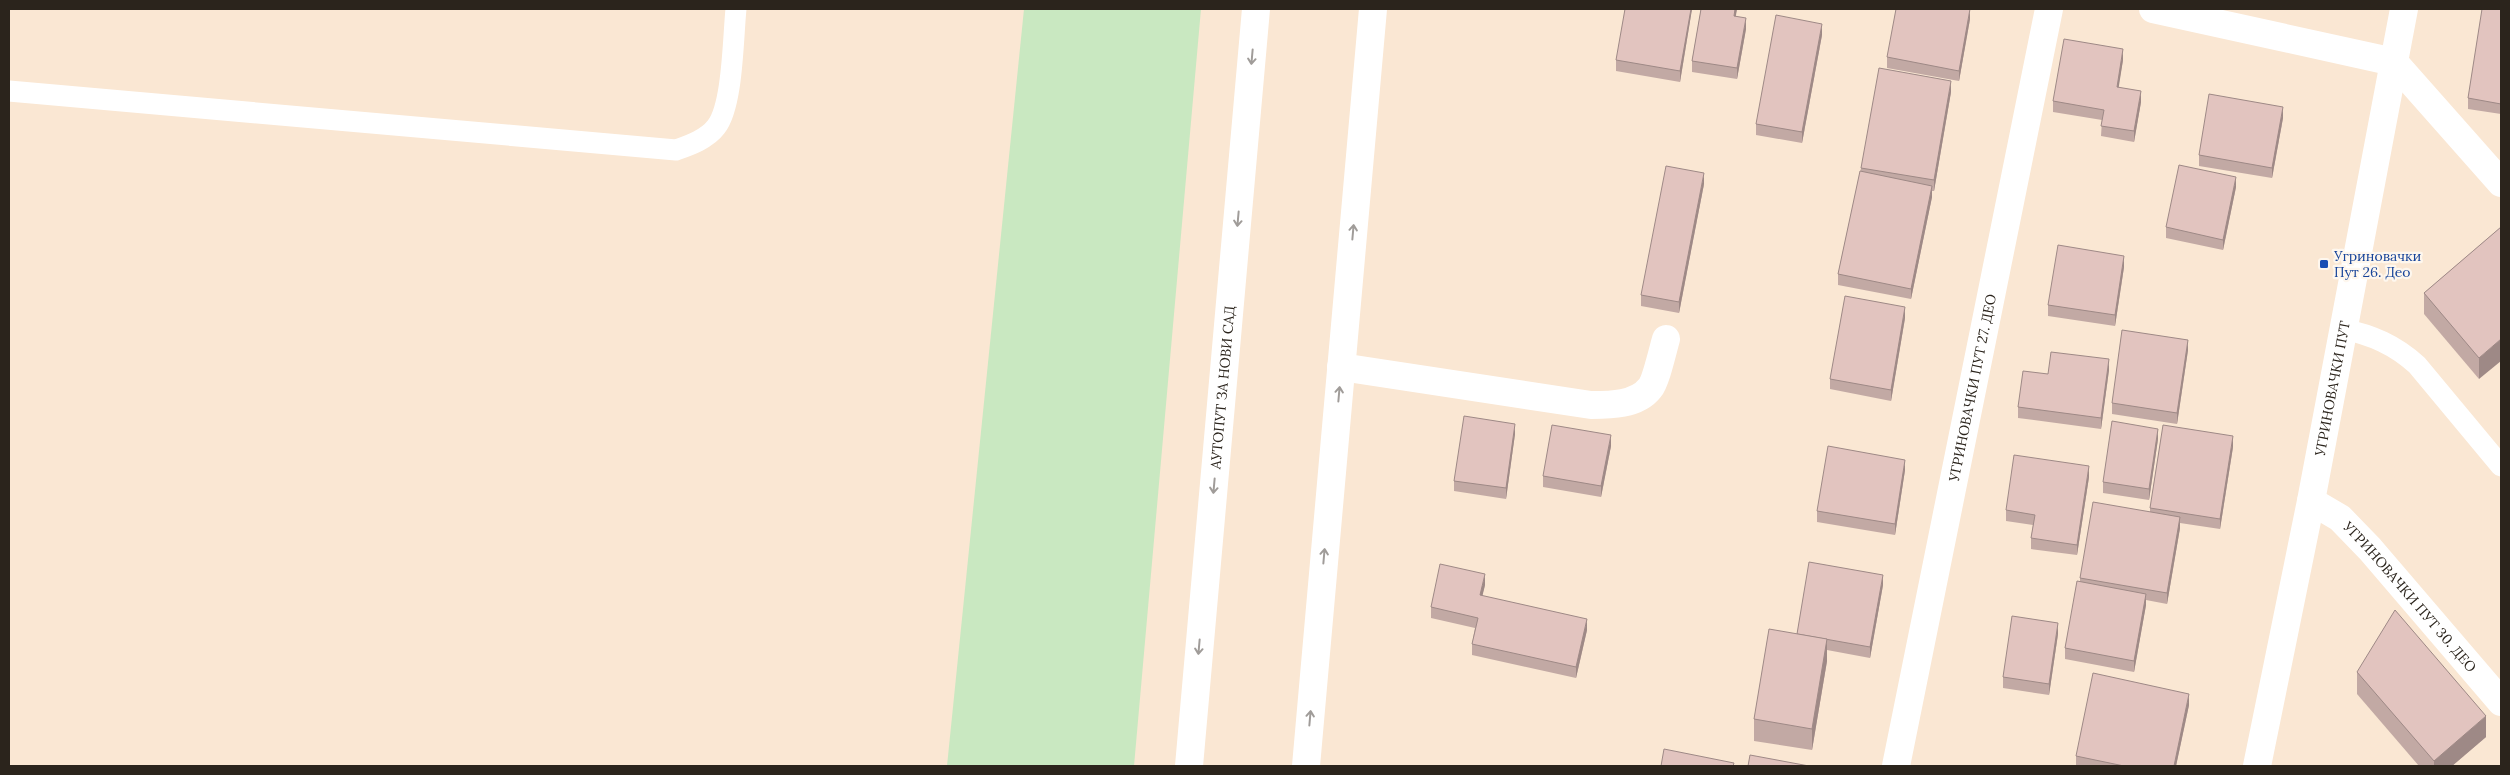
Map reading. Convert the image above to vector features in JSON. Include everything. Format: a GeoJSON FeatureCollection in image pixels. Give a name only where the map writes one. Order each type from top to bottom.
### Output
{"type":"FeatureCollection","features":[{"type":"Feature","properties":{"kind":"street","name":"АУТОПУТ ЗА НОВИ САД"},"geometry":{"type":"LineString","coordinates":[[1189,766],[1256,9]]}},
{"type":"Feature","properties":{"kind":"street"},"geometry":{"type":"LineString","coordinates":[[1306,766],[1373,9]]}},
{"type":"Feature","properties":{"kind":"street","name":"УГРИНОВАЧКИ ПУТ 27. ДЕО"},"geometry":{"type":"LineString","coordinates":[[1896,766],[2049,9]]}},
{"type":"Feature","properties":{"kind":"street"},"geometry":{"type":"LineString","coordinates":[[2153,9],[2394,62],[2501,183]]}},
{"type":"Feature","properties":{"kind":"street","name":"УГРИНОВАЧКИ ПУТ"},"geometry":{"type":"LineString","coordinates":[[2257,766],[2311,501],[2404,9]]}},
{"type":"Feature","properties":{"kind":"street"},"geometry":{"type":"LineString","coordinates":[[1341,367],[1591,405],[1614,405],[1633,399],[1650,388],[1666,339]]}},
{"type":"Feature","properties":{"kind":"street","name":"УГРИНОВАЧКИ ПУТ 30. ДЕО"},"geometry":{"type":"LineString","coordinates":[[2311,501],[2340,518],[2364,543],[2501,702]]}},
{"type":"Feature","properties":{"kind":"lane"},"geometry":{"type":"LineString","coordinates":[[9,91],[676,150],[696,142],[717,127],[728,101],[736,9]]}},
{"type":"Feature","properties":{"kind":"lane"},"geometry":{"type":"LineString","coordinates":[[2343,329],[2364,333],[2403,352],[2418,365],[2501,466]]}},
{"type":"Feature","properties":{"kind":"green space"},"geometry":{"type":"Polygon","coordinates":[[[1024,9],[1201,9],[1134,766],[947,766],[1024,9]]]}},
{"type":"Feature","properties":{"kind":"building"},"geometry":{"type":"Polygon","coordinates":[[[1625,9],[1691,9],[1680,71],[1616,60],[1625,9]]]}},
{"type":"Feature","properties":{"kind":"building"},"geometry":{"type":"Polygon","coordinates":[[[1701,9],[1735,9],[1734,16],[1746,18],[1737,68],[1692,61],[1701,9]]]}},
{"type":"Feature","properties":{"kind":"building"},"geometry":{"type":"Polygon","coordinates":[[[1896,9],[1970,9],[1959,71],[1887,57],[1896,9]]]}},
{"type":"Feature","properties":{"kind":"building"},"geometry":{"type":"Polygon","coordinates":[[[2482,9],[2501,9],[2501,104],[2468,98],[2482,9]]]}},
{"type":"Feature","properties":{"kind":"building"},"geometry":{"type":"Polygon","coordinates":[[[1776,15],[1822,24],[1802,132],[1756,124],[1776,15]]]}},
{"type":"Feature","properties":{"kind":"building"},"geometry":{"type":"Polygon","coordinates":[[[2064,39],[2123,49],[2117,87],[2141,91],[2134,131],[2101,126],[2104,110],[2053,101],[2064,39]]]}},
{"type":"Feature","properties":{"kind":"building"},"geometry":{"type":"Polygon","coordinates":[[[1879,68],[1951,81],[1934,180],[1861,168],[1879,68]]]}},
{"type":"Feature","properties":{"kind":"building"},"geometry":{"type":"Polygon","coordinates":[[[2209,94],[2283,107],[2272,168],[2199,155],[2209,94]]]}},
{"type":"Feature","properties":{"kind":"building"},"geometry":{"type":"Polygon","coordinates":[[[2179,165],[2236,177],[2223,240],[2166,227],[2179,165]]]}},
{"type":"Feature","properties":{"kind":"building"},"geometry":{"type":"Polygon","coordinates":[[[1666,166],[1704,173],[1679,302],[1641,295],[1666,166]]]}},
{"type":"Feature","properties":{"kind":"building"},"geometry":{"type":"Polygon","coordinates":[[[1860,171],[1932,186],[1911,289],[1838,274],[1860,171]]]}},
{"type":"Feature","properties":{"kind":"building"},"geometry":{"type":"Polygon","coordinates":[[[2501,227],[2501,339],[2479,358],[2424,293],[2501,227]]]}},
{"type":"Feature","properties":{"kind":"building"},"geometry":{"type":"Polygon","coordinates":[[[2058,245],[2124,256],[2115,315],[2048,305],[2058,245]]]}},
{"type":"Feature","properties":{"kind":"building"},"geometry":{"type":"Polygon","coordinates":[[[1845,296],[1905,307],[1891,390],[1830,379],[1845,296]]]}},
{"type":"Feature","properties":{"kind":"building"},"geometry":{"type":"Polygon","coordinates":[[[2122,330],[2188,340],[2177,413],[2112,403],[2122,330]]]}},
{"type":"Feature","properties":{"kind":"building"},"geometry":{"type":"Polygon","coordinates":[[[2051,352],[2109,359],[2101,418],[2018,407],[2023,371],[2048,374],[2051,352]]]}},
{"type":"Feature","properties":{"kind":"building"},"geometry":{"type":"Polygon","coordinates":[[[1464,416],[1515,424],[1506,488],[1454,481],[1464,416]]]}},
{"type":"Feature","properties":{"kind":"building"},"geometry":{"type":"Polygon","coordinates":[[[2112,421],[2158,429],[2149,489],[2103,482],[2112,421]]]}},
{"type":"Feature","properties":{"kind":"building"},"geometry":{"type":"Polygon","coordinates":[[[1552,425],[1611,435],[1601,486],[1543,476],[1552,425]]]}},
{"type":"Feature","properties":{"kind":"building"},"geometry":{"type":"Polygon","coordinates":[[[2163,425],[2233,436],[2220,519],[2150,508],[2163,425]]]}},
{"type":"Feature","properties":{"kind":"building"},"geometry":{"type":"Polygon","coordinates":[[[1828,446],[1905,460],[1895,524],[1817,511],[1828,446]]]}},
{"type":"Feature","properties":{"kind":"building"},"geometry":{"type":"Polygon","coordinates":[[[2014,455],[2089,466],[2077,545],[2031,538],[2035,515],[2006,510],[2014,455]]]}},
{"type":"Feature","properties":{"kind":"building"},"geometry":{"type":"Polygon","coordinates":[[[2093,502],[2180,517],[2167,593],[2080,578],[2093,502]]]}},
{"type":"Feature","properties":{"kind":"building"},"geometry":{"type":"Polygon","coordinates":[[[1809,562],[1883,575],[1870,647],[1797,634],[1809,562]]]}},
{"type":"Feature","properties":{"kind":"building"},"geometry":{"type":"Polygon","coordinates":[[[1440,564],[1485,574],[1480,595],[1587,619],[1576,667],[1472,644],[1478,618],[1431,607],[1440,564]]]}},
{"type":"Feature","properties":{"kind":"building"},"geometry":{"type":"Polygon","coordinates":[[[2077,581],[2146,594],[2134,661],[2065,648],[2077,581]]]}},
{"type":"Feature","properties":{"kind":"building"},"geometry":{"type":"Polygon","coordinates":[[[2395,610],[2486,716],[2434,761],[2357,672],[2395,610]]]}},
{"type":"Feature","properties":{"kind":"building"},"geometry":{"type":"Polygon","coordinates":[[[2012,616],[2058,623],[2049,684],[2003,677],[2012,616]]]}},
{"type":"Feature","properties":{"kind":"building"},"geometry":{"type":"Polygon","coordinates":[[[1769,629],[1827,639],[1812,729],[1754,719],[1769,629]]]}},
{"type":"Feature","properties":{"kind":"building"},"geometry":{"type":"Polygon","coordinates":[[[2093,673],[2189,694],[2174,766],[2124,766],[2076,756],[2093,673]]]}},
{"type":"Feature","properties":{"kind":"building"},"geometry":{"type":"Polygon","coordinates":[[[1664,749],[1734,763],[1733,766],[1661,766],[1664,749]]]}},
{"type":"Feature","properties":{"kind":"building"},"geometry":{"type":"Polygon","coordinates":[[[1750,755],[1809,766],[1748,766],[1750,755]]]}},
{"type":"Feature","properties":{"kind":"place","name":"Угриновачки Пут 26. Део"},"geometry":{"type":"Point","coordinates":[2324,264]}}]}
